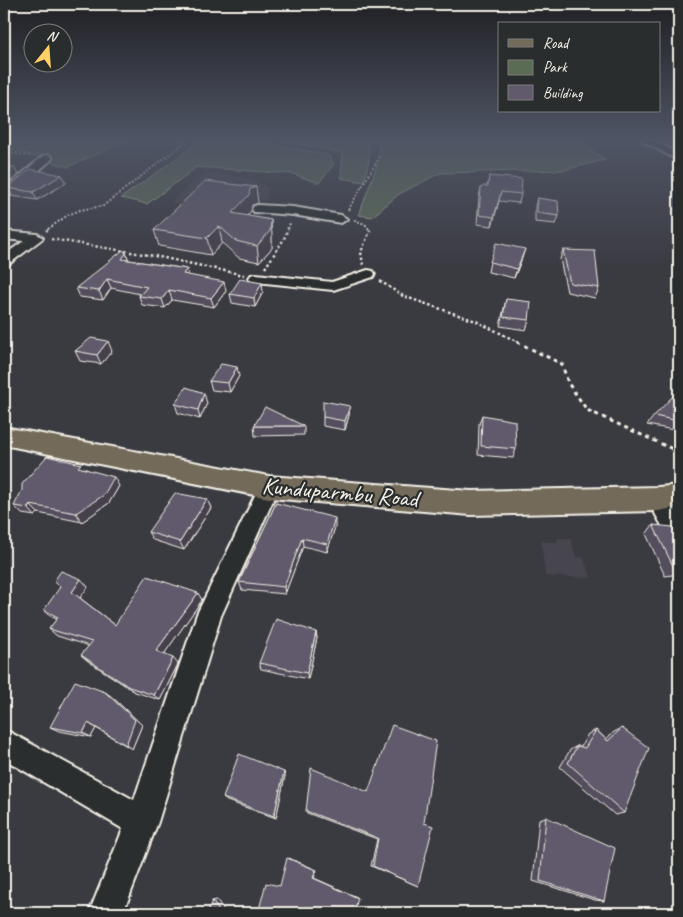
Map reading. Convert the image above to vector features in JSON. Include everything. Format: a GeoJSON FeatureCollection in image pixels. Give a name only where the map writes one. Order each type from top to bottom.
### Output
{"type":"FeatureCollection","features":[{"type":"Feature","properties":{"kind":"main road","name":"Kunduparmbu Road"},"geometry":{"type":"LineString","coordinates":[[4,436],[269,487],[471,503],[668,497]]}},
{"type":"Feature","properties":{"kind":"street"},"geometry":{"type":"LineString","coordinates":[[4,195],[18,183]]}},
{"type":"Feature","properties":{"kind":"street"},"geometry":{"type":"LineString","coordinates":[[258,209],[293,211],[341,219]]}},
{"type":"Feature","properties":{"kind":"street"},"geometry":{"type":"LineString","coordinates":[[4,235],[37,238]]}},
{"type":"Feature","properties":{"kind":"street"},"geometry":{"type":"LineString","coordinates":[[4,261],[37,238]]}},
{"type":"Feature","properties":{"kind":"street"},"geometry":{"type":"LineString","coordinates":[[256,278],[333,286],[368,274]]}},
{"type":"Feature","properties":{"kind":"street"},"geometry":{"type":"LineString","coordinates":[[106,913],[142,822],[209,614],[269,487]]}},
{"type":"Feature","properties":{"kind":"street"},"geometry":{"type":"LineString","coordinates":[[668,497],[679,534]]}},
{"type":"Feature","properties":{"kind":"street"},"geometry":{"type":"LineString","coordinates":[[4,743],[142,822]]}},
{"type":"Feature","properties":{"kind":"path"},"geometry":{"type":"LineString","coordinates":[[37,238],[68,215],[80,210],[103,206],[133,183]]}},
{"type":"Feature","properties":{"kind":"path"},"geometry":{"type":"LineString","coordinates":[[341,219],[352,206],[365,183]]}},
{"type":"Feature","properties":{"kind":"path"},"geometry":{"type":"LineString","coordinates":[[37,238],[154,256],[256,278],[273,257],[284,239],[293,211]]}},
{"type":"Feature","properties":{"kind":"path"},"geometry":{"type":"LineString","coordinates":[[341,219],[357,220],[365,224],[370,231],[363,245],[360,259],[368,274],[404,296],[476,321],[562,364],[568,384],[587,410],[679,452]]}},
{"type":"Feature","properties":{"kind":"shaded area"},"geometry":{"type":"Polygon","coordinates":[[[193,183],[258,183],[269,189],[266,201],[207,193],[192,205],[170,203],[193,183]]]}},
{"type":"Feature","properties":{"kind":"shaded area"},"geometry":{"type":"Polygon","coordinates":[[[558,538],[571,539],[576,557],[583,557],[592,578],[545,576],[541,541],[557,542],[558,538]]]}},
{"type":"Feature","properties":{"kind":"green space"},"geometry":{"type":"Polygon","coordinates":[[[142,183],[176,183],[147,204],[121,198],[142,183]]]}},
{"type":"Feature","properties":{"kind":"green space"},"geometry":{"type":"Polygon","coordinates":[[[371,183],[421,183],[399,194],[372,217],[359,215],[371,183]]]}},
{"type":"Feature","properties":{"kind":"building"},"geometry":{"type":"Polygon","coordinates":[[[13,183],[49,183],[33,192],[7,188],[13,183]]]}},
{"type":"Feature","properties":{"kind":"building"},"geometry":{"type":"Polygon","coordinates":[[[203,183],[256,187],[250,189],[249,195],[232,213],[271,220],[270,231],[257,246],[236,241],[219,226],[207,238],[154,230],[203,183]]]}},
{"type":"Feature","properties":{"kind":"building"},"geometry":{"type":"Polygon","coordinates":[[[488,183],[522,183],[521,194],[501,192],[494,217],[479,215],[481,188],[488,186],[488,183]]]}},
{"type":"Feature","properties":{"kind":"building"},"geometry":{"type":"Polygon","coordinates":[[[537,198],[558,201],[559,216],[537,213],[537,198]]]}},
{"type":"Feature","properties":{"kind":"building"},"geometry":{"type":"Polygon","coordinates":[[[496,243],[525,249],[517,269],[490,262],[496,243]]]}},
{"type":"Feature","properties":{"kind":"building"},"geometry":{"type":"Polygon","coordinates":[[[123,250],[126,253],[122,259],[187,269],[183,274],[224,282],[211,298],[169,290],[162,299],[139,296],[147,287],[107,279],[99,291],[76,288],[123,250]]]}},
{"type":"Feature","properties":{"kind":"building"},"geometry":{"type":"Polygon","coordinates":[[[563,250],[595,251],[599,288],[570,283],[563,250]]]}},
{"type":"Feature","properties":{"kind":"building"},"geometry":{"type":"Polygon","coordinates":[[[240,279],[262,283],[254,298],[230,294],[240,279]]]}},
{"type":"Feature","properties":{"kind":"building"},"geometry":{"type":"Polygon","coordinates":[[[506,299],[531,302],[529,320],[503,317],[506,299]]]}},
{"type":"Feature","properties":{"kind":"building"},"geometry":{"type":"Polygon","coordinates":[[[91,338],[108,341],[97,355],[75,351],[91,338]]]}},
{"type":"Feature","properties":{"kind":"building"},"geometry":{"type":"Polygon","coordinates":[[[221,364],[237,367],[228,383],[209,381],[221,364]]]}},
{"type":"Feature","properties":{"kind":"building"},"geometry":{"type":"Polygon","coordinates":[[[186,387],[204,393],[198,410],[175,404],[186,387]]]}},
{"type":"Feature","properties":{"kind":"building"},"geometry":{"type":"Polygon","coordinates":[[[673,396],[679,397],[679,421],[654,416],[673,396]]]}},
{"type":"Feature","properties":{"kind":"building"},"geometry":{"type":"Polygon","coordinates":[[[323,401],[350,406],[345,421],[323,417],[323,401]]]}},
{"type":"Feature","properties":{"kind":"building"},"geometry":{"type":"Polygon","coordinates":[[[265,407],[304,426],[254,426],[265,407]]]}},
{"type":"Feature","properties":{"kind":"building"},"geometry":{"type":"Polygon","coordinates":[[[482,415],[515,421],[516,449],[481,446],[482,415]]]}},
{"type":"Feature","properties":{"kind":"building"},"geometry":{"type":"Polygon","coordinates":[[[47,456],[81,464],[78,467],[114,477],[104,495],[76,513],[30,505],[28,508],[14,506],[22,490],[22,484],[47,456]]]}},
{"type":"Feature","properties":{"kind":"building"},"geometry":{"type":"Polygon","coordinates":[[[175,493],[207,499],[180,542],[148,532],[175,493]]]}},
{"type":"Feature","properties":{"kind":"building"},"geometry":{"type":"Polygon","coordinates":[[[276,503],[335,518],[327,544],[302,538],[284,587],[239,582],[276,503]]]}},
{"type":"Feature","properties":{"kind":"building"},"geometry":{"type":"Polygon","coordinates":[[[653,525],[673,527],[679,536],[679,568],[674,568],[653,525]]]}},
{"type":"Feature","properties":{"kind":"building"},"geometry":{"type":"Polygon","coordinates":[[[61,571],[81,579],[72,592],[115,625],[147,576],[198,593],[156,651],[173,658],[154,695],[129,687],[81,655],[92,642],[49,629],[58,617],[44,610],[60,587],[54,581],[61,571]]]}},
{"type":"Feature","properties":{"kind":"building"},"geometry":{"type":"Polygon","coordinates":[[[276,619],[316,632],[307,673],[259,663],[276,619]]]}},
{"type":"Feature","properties":{"kind":"building"},"geometry":{"type":"Polygon","coordinates":[[[75,681],[105,692],[135,720],[126,745],[88,723],[83,733],[50,727],[75,681]]]}},
{"type":"Feature","properties":{"kind":"building"},"geometry":{"type":"Polygon","coordinates":[[[392,725],[436,741],[424,823],[433,826],[418,886],[373,866],[378,838],[306,811],[311,768],[368,792],[392,725]]]}},
{"type":"Feature","properties":{"kind":"building"},"geometry":{"type":"Polygon","coordinates":[[[622,728],[649,748],[624,813],[568,763],[577,746],[585,748],[596,730],[608,741],[622,728]]]}},
{"type":"Feature","properties":{"kind":"building"},"geometry":{"type":"Polygon","coordinates":[[[239,754],[284,772],[274,816],[223,798],[239,754]]]}},
{"type":"Feature","properties":{"kind":"building"},"geometry":{"type":"Polygon","coordinates":[[[546,817],[615,848],[604,901],[540,881],[546,817]]]}},
{"type":"Feature","properties":{"kind":"building"},"geometry":{"type":"Polygon","coordinates":[[[287,858],[316,870],[313,878],[358,898],[354,913],[258,913],[266,883],[280,886],[287,858]]]}},
{"type":"Feature","properties":{"kind":"building"},"geometry":{"type":"Polygon","coordinates":[[[212,901],[221,913],[207,913],[212,901]]]}}]}
